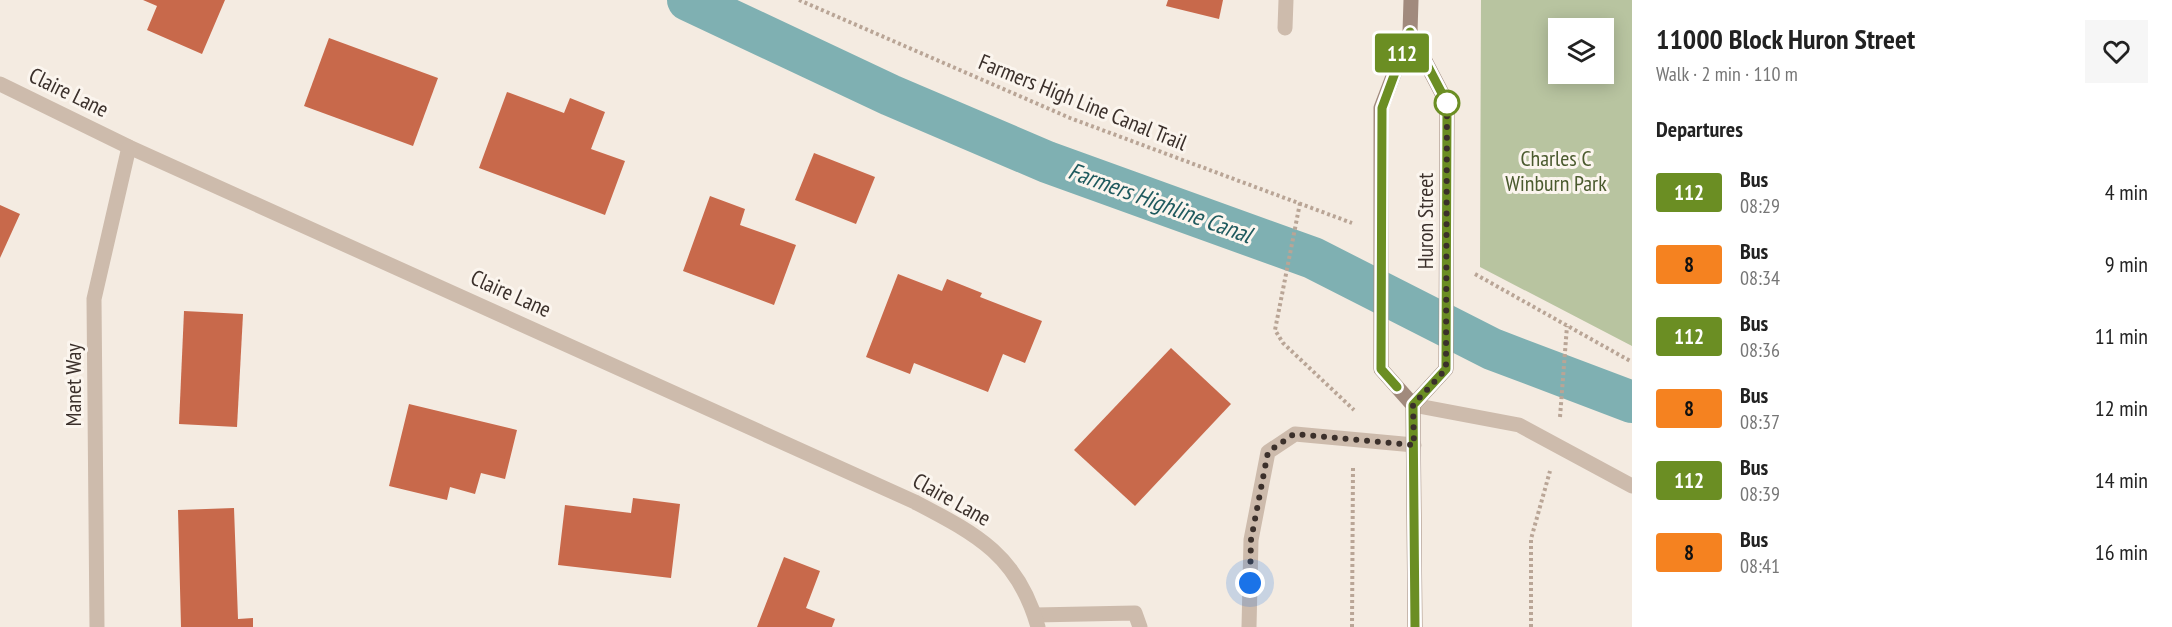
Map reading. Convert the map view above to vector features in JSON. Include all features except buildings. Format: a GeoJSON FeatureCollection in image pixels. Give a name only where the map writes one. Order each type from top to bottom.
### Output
{"type":"FeatureCollection","features":[{"type":"Feature","properties":{"kind":"main road","name":"Huron Street"},"geometry":{"type":"LineString","coordinates":[[1410,32],[1447,103],[1446,369],[1413,405],[1381,369],[1382,108],[1410,32],[1411,0]]}},
{"type":"Feature","properties":{"kind":"main road"},"geometry":{"type":"LineString","coordinates":[[1413,405],[1415,627]]}},
{"type":"Feature","properties":{"kind":"street"},"geometry":{"type":"LineString","coordinates":[[1285,28],[1286,0]]}},
{"type":"Feature","properties":{"kind":"street","name":"Claire Lane"},"geometry":{"type":"LineString","coordinates":[[0,84],[129,147],[915,502],[976,534],[997,553],[1020,584],[1036,621]]}},
{"type":"Feature","properties":{"kind":"street","name":"Manet Way"},"geometry":{"type":"LineString","coordinates":[[97,627],[94,298],[129,147]]}},
{"type":"Feature","properties":{"kind":"street"},"geometry":{"type":"LineString","coordinates":[[1413,405],[1519,425],[1632,486]]}},
{"type":"Feature","properties":{"kind":"street"},"geometry":{"type":"LineString","coordinates":[[1249,627],[1251,540],[1268,452],[1294,434],[1414,445]]}},
{"type":"Feature","properties":{"kind":"street"},"geometry":{"type":"LineString","coordinates":[[1036,621],[1135,613],[1140,627]]}},
{"type":"Feature","properties":{"kind":"path","name":"Farmers High Line Canal Trail"},"geometry":{"type":"LineString","coordinates":[[799,0],[1070,118],[1358,225]]}},
{"type":"Feature","properties":{"kind":"path"},"geometry":{"type":"LineString","coordinates":[[1277,311],[1300,203]]}},
{"type":"Feature","properties":{"kind":"path"},"geometry":{"type":"LineString","coordinates":[[1487,280],[1632,362]]}},
{"type":"Feature","properties":{"kind":"path"},"geometry":{"type":"LineString","coordinates":[[1532,627],[1530,539],[1557,444],[1567,326]]}},
{"type":"Feature","properties":{"kind":"green space","name":"Charles C Winburn Park"},"geometry":{"type":"Polygon","coordinates":[[[1481,0],[1632,0],[1632,346],[1480,267],[1481,0]]]}},
{"type":"Feature","properties":{"kind":"waterway","name":"Farmers Highline Canal"},"geometry":{"type":"LineString","coordinates":[[688,0],[890,95],[1047,162],[1313,258],[1492,349],[1632,402]]}},
{"type":"Feature","properties":{"kind":"bus line","name":"112"},"geometry":{"type":"LineString","coordinates":[[1397,387],[1381,369],[1382,108],[1410,32],[1447,103],[1446,369],[1413,405],[1415,627]]}},
{"type":"Feature","properties":{"kind":"route"},"geometry":{"type":"LineString","coordinates":[[1250,583],[1251,540],[1268,452],[1294,434],[1414,445],[1413,405],[1446,369],[1447,103]]}}]}
